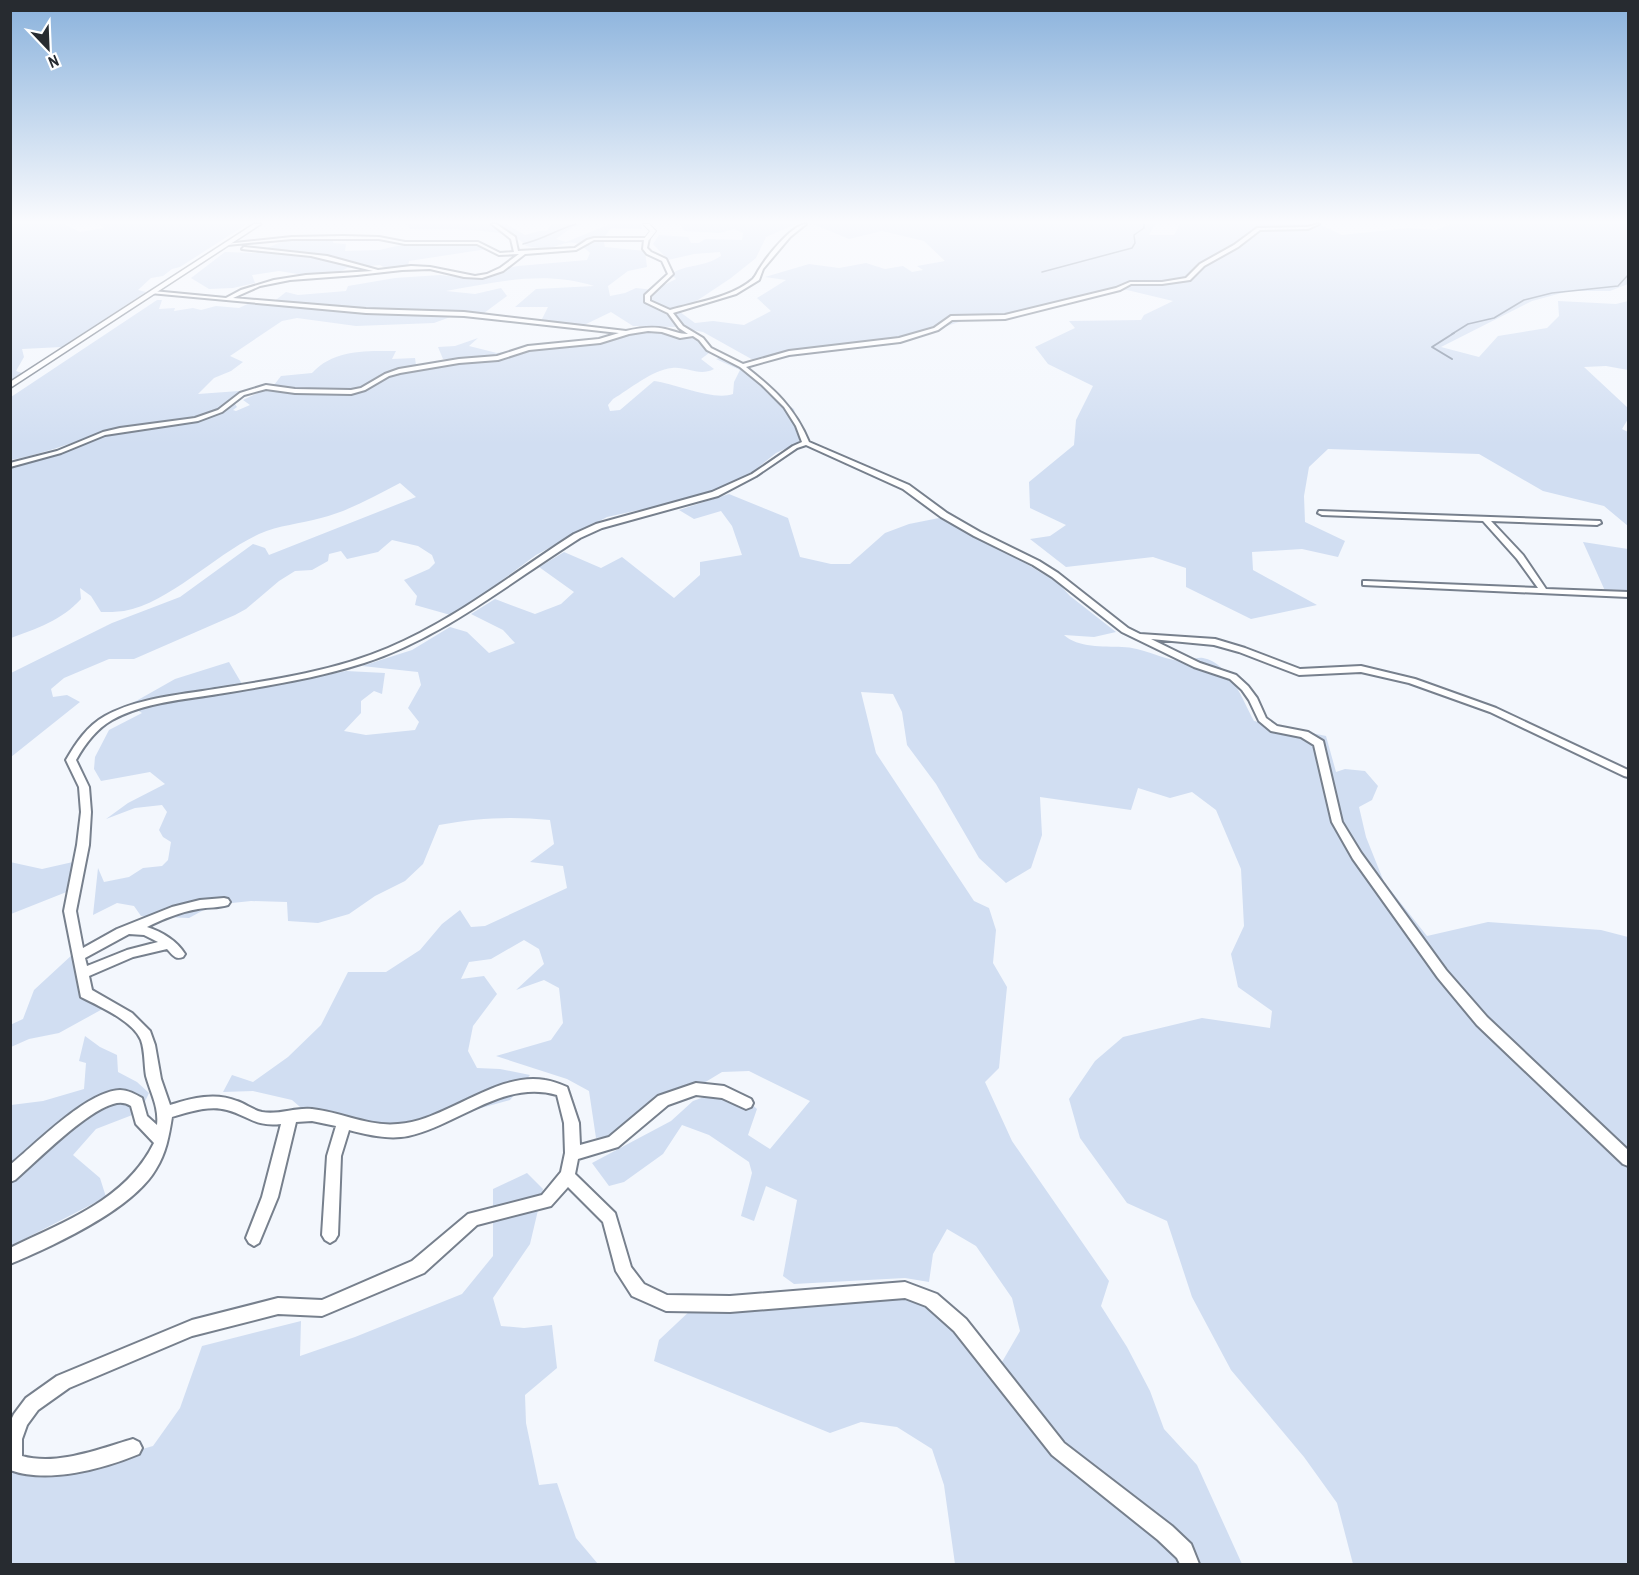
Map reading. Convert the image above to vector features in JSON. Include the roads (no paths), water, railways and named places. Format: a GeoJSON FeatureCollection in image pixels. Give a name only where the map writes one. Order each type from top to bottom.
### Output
{"type":"FeatureCollection","features":[{"type":"Feature","properties":{"kind":"main road"},"geometry":{"type":"LineString","coordinates":[[10,386],[146,298]]}},
{"type":"Feature","properties":{"kind":"street"},"geometry":{"type":"LineString","coordinates":[[208,298],[374,312],[464,314],[628,332],[658,329],[680,336],[692,335]]}},
{"type":"Feature","properties":{"kind":"street"},"geometry":{"type":"LineString","coordinates":[[647,298],[652,304],[670,312],[681,327],[701,339],[709,349],[742,366],[786,406],[806,442],[906,487],[961,524],[1055,574],[1117,625],[1197,665],[1233,677],[1254,700],[1262,719],[1274,729],[1304,734],[1319,743],[1337,822],[1357,856],[1442,974],[1482,1022],[1629,1159]]}},
{"type":"Feature","properties":{"kind":"street"},"geometry":{"type":"LineString","coordinates":[[670,312],[719,298]]}},
{"type":"Feature","properties":{"kind":"street"},"geometry":{"type":"LineString","coordinates":[[742,366],[789,353],[900,340],[925,333],[959,316],[994,318],[1085,298]]}},
{"type":"Feature","properties":{"kind":"street"},"geometry":{"type":"LineString","coordinates":[[10,465],[59,452],[120,430],[196,420],[220,411],[242,394],[266,387],[305,392],[351,392],[363,389],[399,371],[459,361],[498,358],[528,348],[600,341],[628,332]]}},
{"type":"Feature","properties":{"kind":"street"},"geometry":{"type":"LineString","coordinates":[[10,1256],[92,1215],[129,1191],[149,1171],[161,1149],[165,1113],[153,1074],[145,1034],[122,1013],[86,993],[70,911],[83,845],[86,813],[84,787],[71,760],[82,741],[93,730],[115,715],[148,705],[328,669],[389,650],[421,637],[577,536],[599,526],[715,494],[754,475],[789,450],[806,442]]}},
{"type":"Feature","properties":{"kind":"street"},"geometry":{"type":"LineString","coordinates":[[1322,513],[1597,523]]}},
{"type":"Feature","properties":{"kind":"street"},"geometry":{"type":"LineString","coordinates":[[1485,519],[1520,557],[1543,590]]}},
{"type":"Feature","properties":{"kind":"street"},"geometry":{"type":"LineString","coordinates":[[1366,583],[1629,595]]}},
{"type":"Feature","properties":{"kind":"street"},"geometry":{"type":"LineString","coordinates":[[1137,635],[1215,642],[1299,672],[1361,669],[1412,681],[1493,710],[1629,774]]}},
{"type":"Feature","properties":{"kind":"street"},"geometry":{"type":"LineString","coordinates":[[80,955],[94,950],[120,933],[178,909],[206,902],[224,902]]}},
{"type":"Feature","properties":{"kind":"street"},"geometry":{"type":"LineString","coordinates":[[83,973],[131,953],[175,949],[163,938],[138,929],[129,930]]}},
{"type":"Feature","properties":{"kind":"street"},"geometry":{"type":"LineString","coordinates":[[133,1448],[85,1461],[24,1467],[13,1462],[12,1450],[20,1420],[32,1404],[63,1382],[192,1328],[278,1306],[322,1308],[418,1267],[473,1220],[546,1201],[567,1176],[574,1154],[574,1133],[562,1091],[547,1084],[514,1089],[488,1097],[431,1123],[407,1130],[387,1132],[312,1115],[262,1118],[230,1104],[194,1104],[165,1113]]}},
{"type":"Feature","properties":{"kind":"street"},"geometry":{"type":"LineString","coordinates":[[574,1154],[613,1142],[663,1100],[696,1089],[724,1092],[746,1103]]}},
{"type":"Feature","properties":{"kind":"street"},"geometry":{"type":"LineString","coordinates":[[10,1175],[91,1107],[108,1099],[130,1097],[137,1102],[141,1119],[162,1140]]}},
{"type":"Feature","properties":{"kind":"street"},"geometry":{"type":"LineString","coordinates":[[254,1238],[270,1197],[290,1117]]}},
{"type":"Feature","properties":{"kind":"street"},"geometry":{"type":"LineString","coordinates":[[330,1235],[334,1156],[344,1123]]}},
{"type":"Feature","properties":{"kind":"street"},"geometry":{"type":"LineString","coordinates":[[567,1176],[610,1218],[624,1271],[638,1290],[666,1303],[730,1304],[905,1290],[932,1300],[960,1325],[1058,1449],[1166,1533],[1184,1551],[1190,1564]]}},
{"type":"Feature","properties":{"kind":"waterway"},"geometry":{"type":"LineString","coordinates":[[1452,334],[1468,324],[1494,318],[1524,300],[1534,298]]}},
{"type":"Feature","properties":{"kind":"waterway"},"geometry":{"type":"LineString","coordinates":[[1452,359],[1432,347],[1454,333]]}}]}
